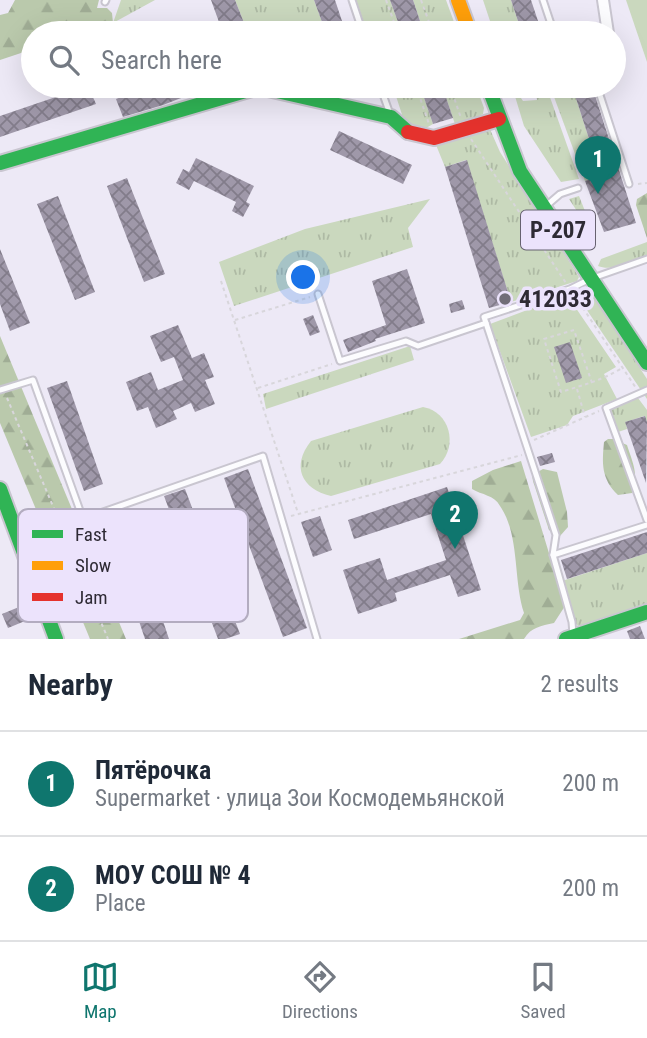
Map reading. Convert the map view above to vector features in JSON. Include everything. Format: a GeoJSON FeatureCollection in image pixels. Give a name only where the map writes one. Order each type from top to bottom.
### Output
{"type":"FeatureCollection","features":[{"type":"Feature","properties":{"kind":"street"},"geometry":{"type":"LineString","coordinates":[[458,0],[466,21]]}},
{"type":"Feature","properties":{"kind":"street"},"geometry":{"type":"LineString","coordinates":[[603,0],[606,21]]}},
{"type":"Feature","properties":{"kind":"street"},"geometry":{"type":"LineString","coordinates":[[0,163],[209,98]]}},
{"type":"Feature","properties":{"kind":"street"},"geometry":{"type":"LineString","coordinates":[[307,98],[391,117],[410,134],[434,138],[499,119]]}},
{"type":"Feature","properties":{"kind":"street","name":"Р-207"},"geometry":{"type":"LineString","coordinates":[[492,98],[520,172],[647,363]]}},
{"type":"Feature","properties":{"kind":"street"},"geometry":{"type":"LineString","coordinates":[[0,489],[18,536]]}},
{"type":"Feature","properties":{"kind":"street"},"geometry":{"type":"LineString","coordinates":[[570,638],[647,612]]}},
{"type":"Feature","properties":{"kind":"street"},"geometry":{"type":"LineString","coordinates":[[50,622],[56,639]]}},
{"type":"Feature","properties":{"kind":"lane"},"geometry":{"type":"LineString","coordinates":[[352,0],[359,21]]}},
{"type":"Feature","properties":{"kind":"lane"},"geometry":{"type":"LineString","coordinates":[[542,0],[550,21]]}},
{"type":"Feature","properties":{"kind":"lane"},"geometry":{"type":"LineString","coordinates":[[384,98],[391,117]]}},
{"type":"Feature","properties":{"kind":"lane"},"geometry":{"type":"LineString","coordinates":[[601,98],[629,184]]}},
{"type":"Feature","properties":{"kind":"lane"},"geometry":{"type":"LineString","coordinates":[[544,208],[561,194],[578,188]]}},
{"type":"Feature","properties":{"kind":"lane"},"geometry":{"type":"LineString","coordinates":[[570,638],[572,622],[554,555],[556,535],[484,317],[570,289],[647,258]]}},
{"type":"Feature","properties":{"kind":"lane"},"geometry":{"type":"LineString","coordinates":[[318,294],[340,361],[406,341],[418,346],[486,323]]}},
{"type":"Feature","properties":{"kind":"lane"},"geometry":{"type":"LineString","coordinates":[[2,389],[33,380],[79,509]]}},
{"type":"Feature","properties":{"kind":"lane"},"geometry":{"type":"LineString","coordinates":[[647,390],[606,408],[647,520]]}},
{"type":"Feature","properties":{"kind":"lane"},"geometry":{"type":"LineString","coordinates":[[112,509],[263,456],[317,639]]}},
{"type":"Feature","properties":{"kind":"lane"},"geometry":{"type":"LineString","coordinates":[[554,555],[647,526]]}},
{"type":"Feature","properties":{"kind":"path"},"geometry":{"type":"LineString","coordinates":[[386,0],[394,21]]}},
{"type":"Feature","properties":{"kind":"path"},"geometry":{"type":"LineString","coordinates":[[421,0],[429,21]]}},
{"type":"Feature","properties":{"kind":"path"},"geometry":{"type":"LineString","coordinates":[[420,98],[434,138]]}},
{"type":"Feature","properties":{"kind":"path"},"geometry":{"type":"LineString","coordinates":[[454,98],[465,129],[640,393]]}},
{"type":"Feature","properties":{"kind":"path"},"geometry":{"type":"LineString","coordinates":[[629,184],[647,183]]}},
{"type":"Feature","properties":{"kind":"path"},"geometry":{"type":"LineString","coordinates":[[222,281],[298,514]]}},
{"type":"Feature","properties":{"kind":"path"},"geometry":{"type":"LineString","coordinates":[[234,320],[318,294]]}},
{"type":"Feature","properties":{"kind":"path"},"geometry":{"type":"LineString","coordinates":[[592,383],[574,330],[544,339],[561,392],[592,383],[622,368]]}},
{"type":"Feature","properties":{"kind":"path"},"geometry":{"type":"LineString","coordinates":[[257,388],[340,361]]}},
{"type":"Feature","properties":{"kind":"path"},"geometry":{"type":"LineString","coordinates":[[577,387],[585,418]]}},
{"type":"Feature","properties":{"kind":"path"},"geometry":{"type":"LineString","coordinates":[[2,389],[54,509]]}},
{"type":"Feature","properties":{"kind":"path"},"geometry":{"type":"LineString","coordinates":[[527,443],[606,408]]}},
{"type":"Feature","properties":{"kind":"path"},"geometry":{"type":"LineString","coordinates":[[282,519],[530,453]]}},
{"type":"Feature","properties":{"kind":"path"},"geometry":{"type":"LineString","coordinates":[[101,622],[108,639]]}},
{"type":"Feature","properties":{"kind":"green space"},"geometry":{"type":"Polygon","coordinates":[[[15,0],[99,0],[97,8],[107,8],[112,13],[113,21],[21,21],[21,53],[0,60],[0,15],[8,13],[15,0]]]}},
{"type":"Feature","properties":{"kind":"green space"},"geometry":{"type":"Polygon","coordinates":[[[121,0],[155,0],[117,21],[114,21],[121,0]]]}},
{"type":"Feature","properties":{"kind":"green space"},"geometry":{"type":"Polygon","coordinates":[[[235,0],[314,0],[322,21],[243,21],[235,0]]]}},
{"type":"Feature","properties":{"kind":"green space"},"geometry":{"type":"Polygon","coordinates":[[[352,0],[390,0],[398,21],[359,21],[352,0]]]}},
{"type":"Feature","properties":{"kind":"green space"},"geometry":{"type":"Polygon","coordinates":[[[413,0],[446,0],[454,21],[420,21],[413,0]]]}},
{"type":"Feature","properties":{"kind":"green space"},"geometry":{"type":"Polygon","coordinates":[[[483,0],[511,0],[518,21],[490,21],[483,0]]]}},
{"type":"Feature","properties":{"kind":"green space"},"geometry":{"type":"Polygon","coordinates":[[[626,0],[647,0],[647,62],[626,0]]]}},
{"type":"Feature","properties":{"kind":"green space"},"geometry":{"type":"Polygon","coordinates":[[[397,98],[424,98],[433,124],[421,131],[406,127],[397,98]]]}},
{"type":"Feature","properties":{"kind":"green space"},"geometry":{"type":"Polygon","coordinates":[[[446,98],[480,98],[483,114],[456,127],[446,98]]]}},
{"type":"Feature","properties":{"kind":"green space"},"geometry":{"type":"Polygon","coordinates":[[[516,98],[523,101],[550,98],[579,179],[561,182],[524,126],[516,98]]]}},
{"type":"Feature","properties":{"kind":"green space"},"geometry":{"type":"Polygon","coordinates":[[[554,98],[576,98],[601,176],[585,181],[554,98]]]}},
{"type":"Feature","properties":{"kind":"green space"},"geometry":{"type":"Polygon","coordinates":[[[489,127],[500,152],[579,277],[577,281],[511,302],[466,160],[445,167],[436,145],[489,127]]]}},
{"type":"Feature","properties":{"kind":"green space"},"geometry":{"type":"Polygon","coordinates":[[[647,193],[647,238],[636,205],[637,199],[647,193]]]}},
{"type":"Feature","properties":{"kind":"green space"},"geometry":{"type":"Polygon","coordinates":[[[579,196],[591,226],[588,228],[569,199],[579,196]]]}},
{"type":"Feature","properties":{"kind":"green space"},"geometry":{"type":"Polygon","coordinates":[[[430,199],[408,228],[413,247],[234,306],[219,262],[305,229],[430,199]]]}},
{"type":"Feature","properties":{"kind":"green space"},"geometry":{"type":"Polygon","coordinates":[[[647,242],[647,256],[616,267],[598,266],[601,259],[647,242]]]}},
{"type":"Feature","properties":{"kind":"green space"},"geometry":{"type":"Polygon","coordinates":[[[589,290],[647,379],[647,399],[576,294],[589,290]]]}},
{"type":"Feature","properties":{"kind":"green space"},"geometry":{"type":"Polygon","coordinates":[[[567,295],[616,367],[604,374],[617,399],[573,416],[567,425],[531,437],[490,324],[567,295]]]}},
{"type":"Feature","properties":{"kind":"green space"},"geometry":{"type":"Polygon","coordinates":[[[0,336],[72,509],[36,509],[0,423],[0,336]]]}},
{"type":"Feature","properties":{"kind":"green space"},"geometry":{"type":"Polygon","coordinates":[[[410,346],[414,360],[266,409],[263,394],[410,346]]]}},
{"type":"Feature","properties":{"kind":"green space"},"geometry":{"type":"Polygon","coordinates":[[[638,398],[647,410],[647,422],[644,416],[626,422],[627,429],[618,432],[610,409],[638,398]]]}},
{"type":"Feature","properties":{"kind":"green space"},"geometry":{"type":"Polygon","coordinates":[[[423,407],[440,415],[448,430],[449,448],[440,464],[331,496],[312,488],[306,482],[302,475],[301,459],[311,441],[423,407]]]}},
{"type":"Feature","properties":{"kind":"green space"},"geometry":{"type":"Polygon","coordinates":[[[608,439],[627,445],[635,474],[632,493],[618,495],[608,483],[603,450],[604,442],[608,439]]]}},
{"type":"Feature","properties":{"kind":"green space"},"geometry":{"type":"Polygon","coordinates":[[[521,461],[565,606],[554,623],[533,629],[524,639],[459,639],[520,620],[524,613],[511,530],[506,518],[495,500],[472,489],[472,481],[493,470],[521,461]]]}},
{"type":"Feature","properties":{"kind":"green space"},"geometry":{"type":"Polygon","coordinates":[[[543,469],[557,472],[568,527],[560,536],[549,530],[533,481],[532,475],[543,469]]]}},
{"type":"Feature","properties":{"kind":"green space"},"geometry":{"type":"Polygon","coordinates":[[[647,553],[647,607],[580,628],[575,623],[562,581],[647,553]]]}},
{"type":"Feature","properties":{"kind":"green space"},"geometry":{"type":"Polygon","coordinates":[[[83,622],[119,622],[126,639],[90,639],[83,622]]]}},
{"type":"Feature","properties":{"kind":"building"},"geometry":{"type":"Polygon","coordinates":[[[211,0],[235,0],[243,21],[219,21],[211,0]]]}},
{"type":"Feature","properties":{"kind":"building"},"geometry":{"type":"Polygon","coordinates":[[[314,0],[335,0],[342,21],[322,21],[314,0]]]}},
{"type":"Feature","properties":{"kind":"building"},"geometry":{"type":"Polygon","coordinates":[[[390,0],[413,0],[420,21],[398,21],[390,0]]]}},
{"type":"Feature","properties":{"kind":"building"},"geometry":{"type":"Polygon","coordinates":[[[511,0],[531,0],[538,21],[518,21],[511,0]]]}},
{"type":"Feature","properties":{"kind":"building"},"geometry":{"type":"Polygon","coordinates":[[[53,98],[93,98],[96,104],[0,137],[0,116],[53,98]]]}},
{"type":"Feature","properties":{"kind":"building"},"geometry":{"type":"Polygon","coordinates":[[[119,98],[181,98],[123,117],[116,99],[119,98]]]}},
{"type":"Feature","properties":{"kind":"building"},"geometry":{"type":"Polygon","coordinates":[[[424,98],[446,98],[453,118],[433,124],[424,98]]]}},
{"type":"Feature","properties":{"kind":"building"},"geometry":{"type":"Polygon","coordinates":[[[576,98],[596,98],[636,223],[604,232],[585,181],[601,176],[576,98]]]}},
{"type":"Feature","properties":{"kind":"building"},"geometry":{"type":"Polygon","coordinates":[[[339,131],[412,165],[403,184],[330,150],[339,131]]]}},
{"type":"Feature","properties":{"kind":"building"},"geometry":{"type":"Polygon","coordinates":[[[196,158],[254,186],[246,202],[250,204],[243,217],[232,211],[236,202],[194,181],[189,190],[176,183],[183,169],[189,172],[196,158]]]}},
{"type":"Feature","properties":{"kind":"building"},"geometry":{"type":"Polygon","coordinates":[[[467,160],[511,302],[489,308],[445,167],[467,160]]]}},
{"type":"Feature","properties":{"kind":"building"},"geometry":{"type":"Polygon","coordinates":[[[127,178],[165,274],[144,282],[107,186],[127,178]]]}},
{"type":"Feature","properties":{"kind":"building"},"geometry":{"type":"Polygon","coordinates":[[[58,196],[95,292],[75,300],[37,204],[58,196]]]}},
{"type":"Feature","properties":{"kind":"building"},"geometry":{"type":"Polygon","coordinates":[[[0,249],[30,323],[10,331],[0,304],[0,249]]]}},
{"type":"Feature","properties":{"kind":"building"},"geometry":{"type":"Polygon","coordinates":[[[407,269],[425,323],[375,339],[376,341],[348,352],[343,340],[386,325],[372,281],[407,269]]]}},
{"type":"Feature","properties":{"kind":"building"},"geometry":{"type":"Polygon","coordinates":[[[462,300],[465,309],[451,313],[449,304],[462,300]]]}},
{"type":"Feature","properties":{"kind":"building"},"geometry":{"type":"Polygon","coordinates":[[[313,315],[320,332],[310,336],[303,319],[313,315]]]}},
{"type":"Feature","properties":{"kind":"building"},"geometry":{"type":"Polygon","coordinates":[[[178,325],[192,358],[204,353],[214,377],[205,380],[215,404],[195,412],[191,403],[173,411],[177,419],[156,428],[148,407],[137,411],[126,382],[151,372],[158,390],[183,380],[174,357],[161,362],[150,336],[178,325]]]}},
{"type":"Feature","properties":{"kind":"building"},"geometry":{"type":"Polygon","coordinates":[[[570,342],[582,378],[566,383],[554,347],[570,342]]]}},
{"type":"Feature","properties":{"kind":"building"},"geometry":{"type":"Polygon","coordinates":[[[67,381],[103,484],[84,491],[47,388],[67,381]]]}},
{"type":"Feature","properties":{"kind":"building"},"geometry":{"type":"Polygon","coordinates":[[[645,416],[647,422],[646,483],[625,422],[645,416]]]}},
{"type":"Feature","properties":{"kind":"building"},"geometry":{"type":"Polygon","coordinates":[[[552,453],[555,462],[540,466],[537,457],[552,453]]]}},
{"type":"Feature","properties":{"kind":"building"},"geometry":{"type":"Polygon","coordinates":[[[248,469],[307,628],[283,637],[248,543],[248,509],[236,509],[224,478],[248,469]]]}},
{"type":"Feature","properties":{"kind":"building"},"geometry":{"type":"Polygon","coordinates":[[[447,487],[481,590],[458,597],[450,575],[395,593],[397,601],[358,614],[343,570],[380,558],[387,580],[446,560],[431,514],[354,539],[348,520],[447,487]]]}},
{"type":"Feature","properties":{"kind":"building"},"geometry":{"type":"Polygon","coordinates":[[[185,489],[193,509],[169,509],[164,496],[185,489]]]}},
{"type":"Feature","properties":{"kind":"building"},"geometry":{"type":"Polygon","coordinates":[[[320,516],[332,550],[313,557],[301,522],[320,516]]]}},
{"type":"Feature","properties":{"kind":"building"},"geometry":{"type":"Polygon","coordinates":[[[647,532],[647,553],[567,579],[561,560],[647,532]]]}},
{"type":"Feature","properties":{"kind":"building"},"geometry":{"type":"Polygon","coordinates":[[[18,607],[18,622],[23,622],[8,628],[2,614],[18,607]]]}},
{"type":"Feature","properties":{"kind":"building"},"geometry":{"type":"Polygon","coordinates":[[[139,622],[163,622],[169,639],[145,639],[139,622]]]}},
{"type":"Feature","properties":{"kind":"building"},"geometry":{"type":"Polygon","coordinates":[[[212,622],[235,622],[240,634],[218,639],[212,622]]]}},
{"type":"Feature","properties":{"kind":"building"},"geometry":{"type":"Polygon","coordinates":[[[640,626],[645,639],[630,639],[627,631],[640,626]]]}},
{"type":"Feature","properties":{"kind":"traffic: fast"},"geometry":{"type":"LineString","coordinates":[[0,163],[222,98]]}},
{"type":"Feature","properties":{"kind":"traffic: fast"},"geometry":{"type":"LineString","coordinates":[[307,98],[391,117],[408,132]]}},
{"type":"Feature","properties":{"kind":"traffic: fast"},"geometry":{"type":"LineString","coordinates":[[493,98],[520,171],[647,363]]}},
{"type":"Feature","properties":{"kind":"traffic: fast"},"geometry":{"type":"LineString","coordinates":[[0,489],[18,537]]}},
{"type":"Feature","properties":{"kind":"traffic: fast"},"geometry":{"type":"LineString","coordinates":[[566,639],[647,612]]}},
{"type":"Feature","properties":{"kind":"traffic: fast"},"geometry":{"type":"LineString","coordinates":[[50,622],[56,639]]}},
{"type":"Feature","properties":{"kind":"traffic: slow"},"geometry":{"type":"LineString","coordinates":[[458,0],[466,21]]}},
{"type":"Feature","properties":{"kind":"traffic: jam"},"geometry":{"type":"LineString","coordinates":[[408,132],[434,138],[499,119]]}},
{"type":"Feature","properties":{"kind":"place","name":"Пятёрочка"},"geometry":{"type":"Point","coordinates":[598,194]}},
{"type":"Feature","properties":{"kind":"place","name":"412033"},"geometry":{"type":"Point","coordinates":[505,299]}},
{"type":"Feature","properties":{"kind":"place","name":"МОУ СОШ № 4"},"geometry":{"type":"Point","coordinates":[455,549]}}]}
